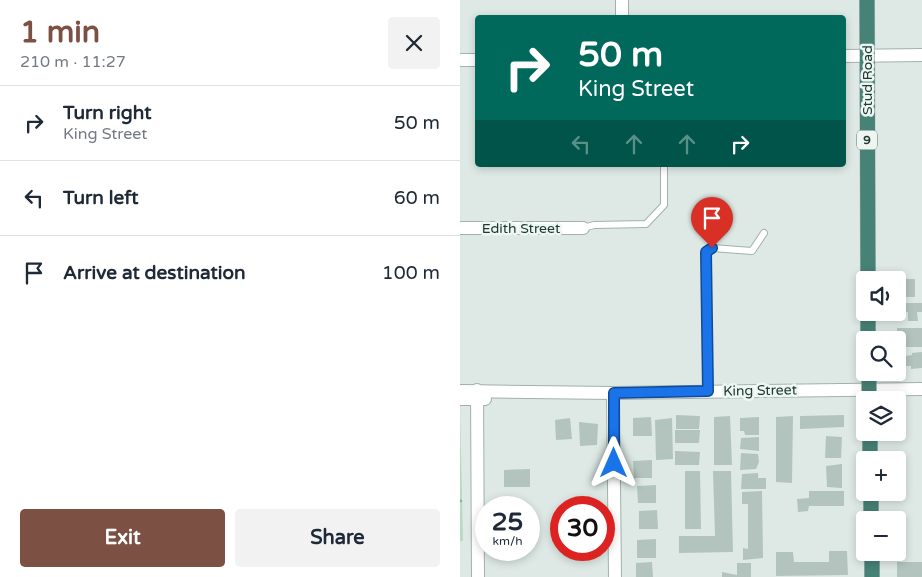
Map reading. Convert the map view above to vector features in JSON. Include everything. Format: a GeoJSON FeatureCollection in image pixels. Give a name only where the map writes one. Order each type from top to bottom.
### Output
{"type":"FeatureCollection","features":[{"type":"Feature","properties":{"kind":"highway","name":"Stud Road"},"geometry":{"type":"LineString","coordinates":[[867,0],[868,271]]}},
{"type":"Feature","properties":{"kind":"highway"},"geometry":{"type":"LineString","coordinates":[[872,561],[872,577]]}},
{"type":"Feature","properties":{"kind":"street"},"geometry":{"type":"LineString","coordinates":[[622,0],[622,15]]}},
{"type":"Feature","properties":{"kind":"street"},"geometry":{"type":"LineString","coordinates":[[846,56],[922,56]]}},
{"type":"Feature","properties":{"kind":"street"},"geometry":{"type":"LineString","coordinates":[[460,60],[475,60]]}},
{"type":"Feature","properties":{"kind":"street","name":"Edith Street"},"geometry":{"type":"LineString","coordinates":[[460,228],[583,228]]}},
{"type":"Feature","properties":{"kind":"street","name":"King Street"},"geometry":{"type":"LineString","coordinates":[[901,391],[922,389]]}},
{"type":"Feature","properties":{"kind":"street","name":"King Street"},"geometry":{"type":"LineString","coordinates":[[460,390],[498,399],[537,393],[708,391],[856,394]]}},
{"type":"Feature","properties":{"kind":"street"},"geometry":{"type":"LineString","coordinates":[[614,393],[615,577]]}},
{"type":"Feature","properties":{"kind":"street"},"geometry":{"type":"LineString","coordinates":[[477,395],[478,577]]}},
{"type":"Feature","properties":{"kind":"street","name":"King Street"},"geometry":{"type":"LineString","coordinates":[[460,399],[477,395]]}},
{"type":"Feature","properties":{"kind":"lane"},"geometry":{"type":"LineString","coordinates":[[583,228],[594,225],[646,224],[664,205],[664,167]]}},
{"type":"Feature","properties":{"kind":"lane"},"geometry":{"type":"LineString","coordinates":[[708,391],[706,252],[712,248],[752,251],[764,233]]}},
{"type":"Feature","properties":{"kind":"path"},"geometry":{"type":"LineString","coordinates":[[460,500],[464,504]]}},
{"type":"Feature","properties":{"kind":"green space"},"geometry":{"type":"Polygon","coordinates":[[[460,408],[463,541],[460,541],[460,408]]]}},
{"type":"Feature","properties":{"kind":"building"},"geometry":{"type":"Polygon","coordinates":[[[906,279],[915,279],[915,297],[906,297],[906,279]]]}},
{"type":"Feature","properties":{"kind":"building"},"geometry":{"type":"Polygon","coordinates":[[[906,303],[922,303],[922,312],[917,312],[918,321],[908,321],[908,312],[906,312],[906,303]]]}},
{"type":"Feature","properties":{"kind":"building"},"geometry":{"type":"Polygon","coordinates":[[[897,328],[922,328],[922,347],[906,347],[906,331],[897,331],[897,328]]]}},
{"type":"Feature","properties":{"kind":"building"},"geometry":{"type":"Polygon","coordinates":[[[922,352],[922,368],[911,369],[911,366],[906,366],[906,356],[912,355],[912,353],[922,352]]]}},
{"type":"Feature","properties":{"kind":"building"},"geometry":{"type":"Polygon","coordinates":[[[676,415],[700,416],[699,429],[676,429],[676,415]]]}},
{"type":"Feature","properties":{"kind":"building"},"geometry":{"type":"Polygon","coordinates":[[[844,415],[844,427],[800,429],[800,416],[844,415]]]}},
{"type":"Feature","properties":{"kind":"building"},"geometry":{"type":"Polygon","coordinates":[[[730,416],[732,465],[714,465],[714,417],[730,416]]]}},
{"type":"Feature","properties":{"kind":"building"},"geometry":{"type":"Polygon","coordinates":[[[793,416],[792,483],[776,482],[776,417],[793,416]]]}},
{"type":"Feature","properties":{"kind":"building"},"geometry":{"type":"Polygon","coordinates":[[[651,417],[652,436],[633,436],[633,418],[651,417]]]}},
{"type":"Feature","properties":{"kind":"building"},"geometry":{"type":"Polygon","coordinates":[[[759,417],[759,435],[745,435],[744,431],[740,431],[740,418],[759,417]]]}},
{"type":"Feature","properties":{"kind":"building"},"geometry":{"type":"Polygon","coordinates":[[[570,418],[572,439],[556,440],[555,420],[570,418]]]}},
{"type":"Feature","properties":{"kind":"building"},"geometry":{"type":"Polygon","coordinates":[[[672,418],[673,459],[656,460],[655,420],[672,418]]]}},
{"type":"Feature","properties":{"kind":"building"},"geometry":{"type":"Polygon","coordinates":[[[579,422],[598,424],[597,445],[580,446],[579,422]]]}},
{"type":"Feature","properties":{"kind":"building"},"geometry":{"type":"Polygon","coordinates":[[[675,430],[700,430],[699,443],[675,443],[675,430]]]}},
{"type":"Feature","properties":{"kind":"building"},"geometry":{"type":"Polygon","coordinates":[[[826,436],[842,437],[841,458],[825,458],[826,436]]]}},
{"type":"Feature","properties":{"kind":"building"},"geometry":{"type":"Polygon","coordinates":[[[759,437],[759,451],[740,449],[741,438],[759,437]]]}},
{"type":"Feature","properties":{"kind":"building"},"geometry":{"type":"Polygon","coordinates":[[[675,451],[700,452],[699,465],[675,465],[675,451]]]}},
{"type":"Feature","properties":{"kind":"building"},"geometry":{"type":"Polygon","coordinates":[[[741,453],[758,454],[759,462],[756,469],[740,470],[741,453]]]}},
{"type":"Feature","properties":{"kind":"building"},"geometry":{"type":"Polygon","coordinates":[[[652,460],[652,478],[634,478],[633,461],[652,460]]]}},
{"type":"Feature","properties":{"kind":"building"},"geometry":{"type":"Polygon","coordinates":[[[842,464],[842,488],[827,487],[826,466],[842,464]]]}},
{"type":"Feature","properties":{"kind":"building"},"geometry":{"type":"Polygon","coordinates":[[[530,469],[530,487],[504,487],[504,470],[530,469]]]}},
{"type":"Feature","properties":{"kind":"building"},"geometry":{"type":"Polygon","coordinates":[[[685,471],[700,471],[701,529],[685,529],[685,471]]]}},
{"type":"Feature","properties":{"kind":"building"},"geometry":{"type":"Polygon","coordinates":[[[713,471],[731,471],[733,552],[679,553],[679,536],[715,536],[713,471]]]}},
{"type":"Feature","properties":{"kind":"building"},"geometry":{"type":"Polygon","coordinates":[[[758,473],[758,478],[766,478],[766,489],[741,489],[742,474],[758,473]]]}},
{"type":"Feature","properties":{"kind":"building"},"geometry":{"type":"Polygon","coordinates":[[[656,485],[656,503],[638,503],[637,486],[656,485]]]}},
{"type":"Feature","properties":{"kind":"building"},"geometry":{"type":"Polygon","coordinates":[[[762,491],[763,558],[743,560],[743,548],[748,549],[748,504],[742,504],[742,492],[762,491]]]}},
{"type":"Feature","properties":{"kind":"building"},"geometry":{"type":"Polygon","coordinates":[[[809,491],[844,491],[844,506],[809,506],[808,511],[798,512],[797,499],[809,498],[809,491]]]}},
{"type":"Feature","properties":{"kind":"building"},"geometry":{"type":"Polygon","coordinates":[[[657,510],[658,529],[639,529],[639,511],[657,510]]]}},
{"type":"Feature","properties":{"kind":"building"},"geometry":{"type":"Polygon","coordinates":[[[656,539],[656,558],[637,558],[637,540],[656,539]]]}},
{"type":"Feature","properties":{"kind":"building"},"geometry":{"type":"Polygon","coordinates":[[[829,551],[847,551],[848,575],[776,576],[776,552],[793,552],[794,562],[829,562],[829,551]]]}},
{"type":"Feature","properties":{"kind":"building"},"geometry":{"type":"Polygon","coordinates":[[[652,562],[653,577],[636,577],[636,563],[652,562]]]}},
{"type":"Feature","properties":{"kind":"building"},"geometry":{"type":"Polygon","coordinates":[[[897,562],[922,562],[922,577],[897,577],[897,562]]]}},
{"type":"Feature","properties":{"kind":"building"},"geometry":{"type":"Polygon","coordinates":[[[737,563],[751,563],[751,577],[722,577],[722,572],[737,575],[737,563]]]}},
{"type":"Feature","properties":{"kind":"route"},"geometry":{"type":"LineString","coordinates":[[614,463],[614,393],[708,391],[706,252],[712,248]]}}]}
